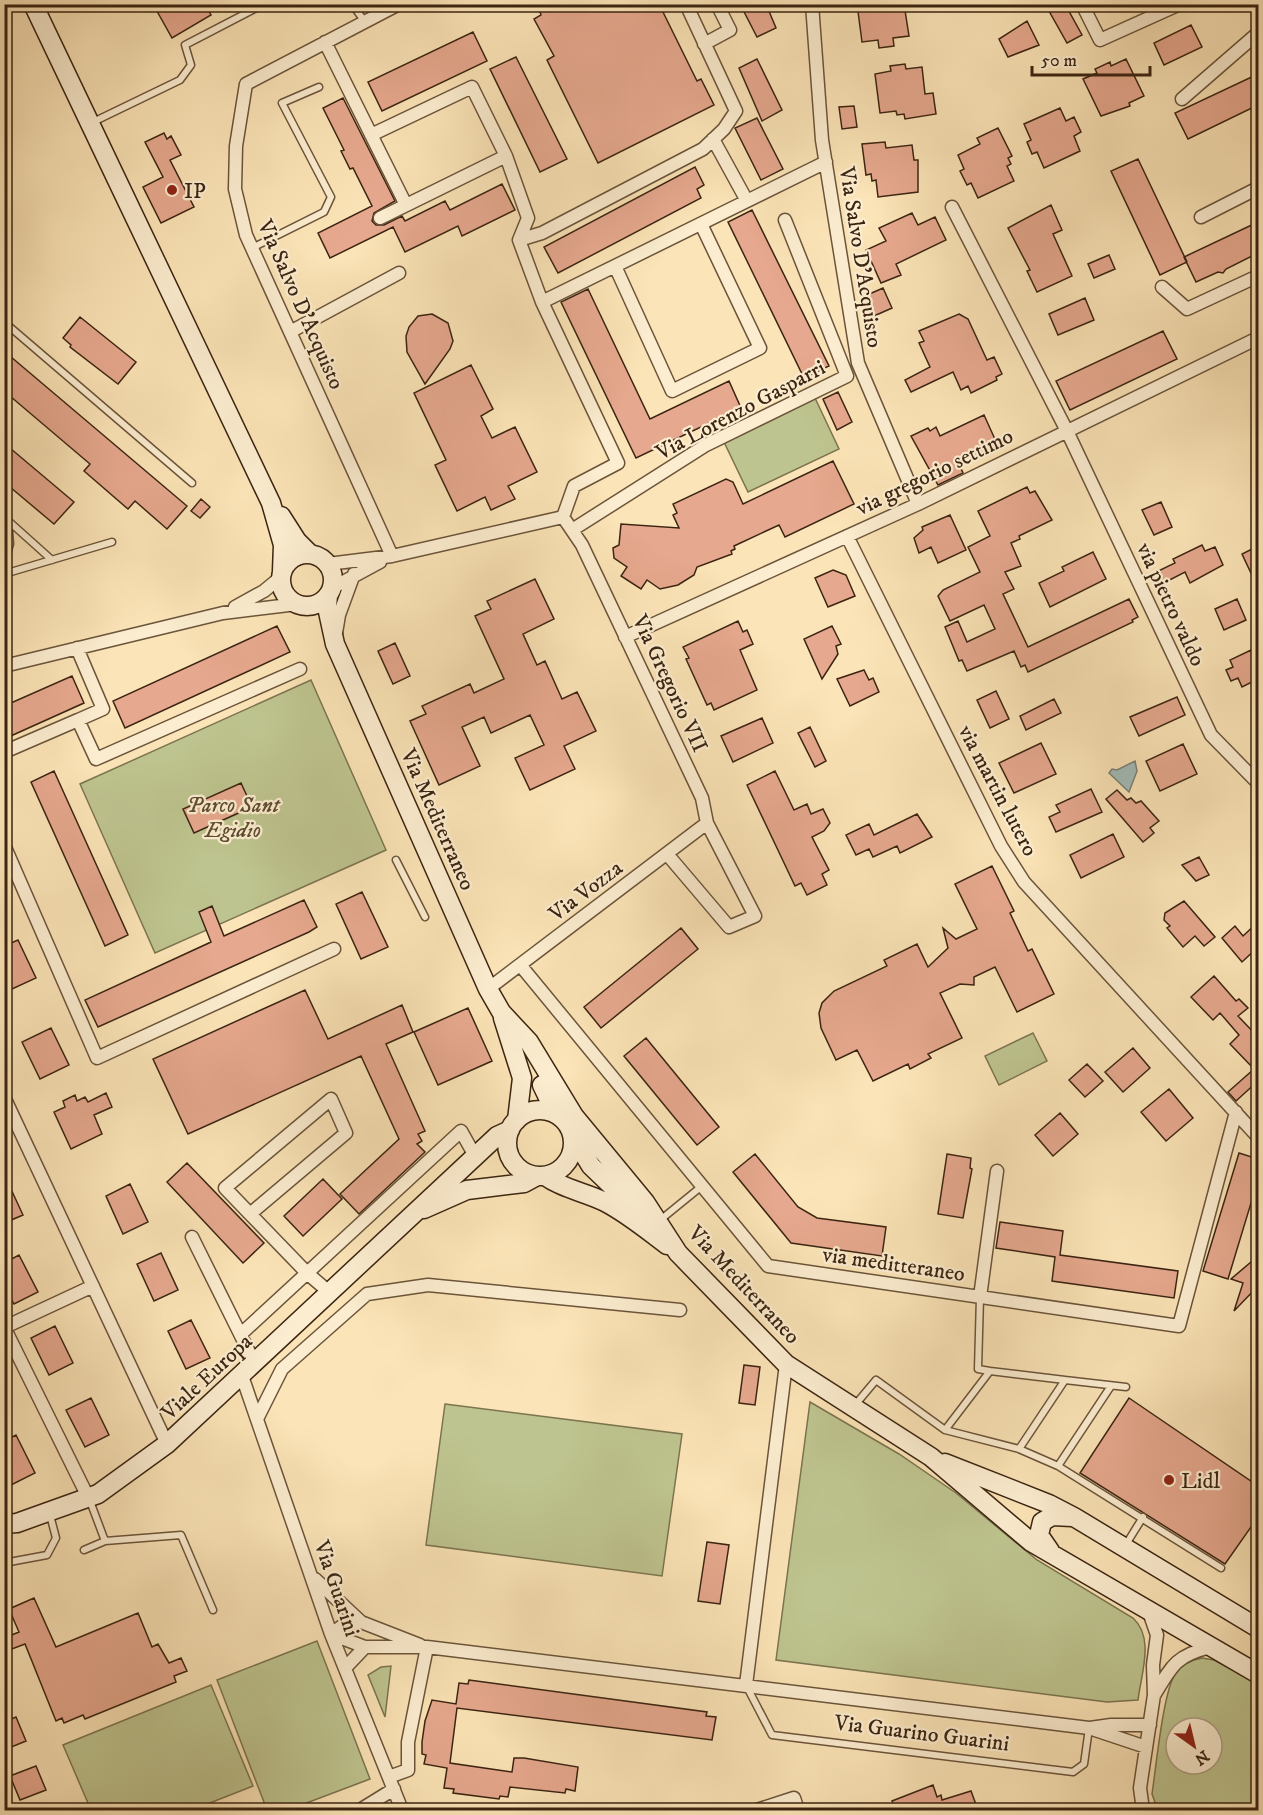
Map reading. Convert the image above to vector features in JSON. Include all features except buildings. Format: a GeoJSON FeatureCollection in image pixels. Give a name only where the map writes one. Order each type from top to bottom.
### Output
{"type":"FeatureCollection","features":[{"type":"Feature","properties":{"kind":"main road"},"geometry":{"type":"LineString","coordinates":[[33,4],[271,503],[283,545],[282,574],[283,590],[300,605],[317,603],[330,591],[333,580],[328,564],[323,559],[309,554],[296,556],[282,574]]}},
{"type":"Feature","properties":{"kind":"main road"},"geometry":{"type":"LineString","coordinates":[[271,503],[309,554]]}},
{"type":"Feature","properties":{"kind":"main road","name":"Via Mediterraneo"},"geometry":{"type":"LineString","coordinates":[[330,591],[327,607],[335,644],[488,989],[556,1114]]}},
{"type":"Feature","properties":{"kind":"main road","name":"Via Mediterraneo"},"geometry":{"type":"LineString","coordinates":[[300,605],[335,644]]}},
{"type":"Feature","properties":{"kind":"main road","name":"Via Mediterraneo"},"geometry":{"type":"LineString","coordinates":[[502,1013],[522,1078],[514,1125]]}},
{"type":"Feature","properties":{"kind":"main road","name":"Via Mediterraneo"},"geometry":{"type":"LineString","coordinates":[[502,1013],[529,1042],[574,1116],[645,1202],[678,1253],[786,1364],[931,1457]]}},
{"type":"Feature","properties":{"kind":"main road"},"geometry":{"type":"LineString","coordinates":[[535,1110],[556,1114],[569,1126],[591,1166],[636,1208],[678,1253],[627,1215],[603,1201],[556,1184],[541,1176],[527,1173],[511,1160],[507,1139],[514,1125],[535,1110]]}},
{"type":"Feature","properties":{"kind":"main road","name":"Viale Europa"},"geometry":{"type":"LineString","coordinates":[[4,1524],[98,1494],[167,1444],[249,1370],[409,1216],[497,1136],[514,1125]]}},
{"type":"Feature","properties":{"kind":"main road"},"geometry":{"type":"LineString","coordinates":[[409,1216],[467,1190],[524,1183],[564,1166],[573,1146],[572,1135]]}},
{"type":"Feature","properties":{"kind":"main road"},"geometry":{"type":"LineString","coordinates":[[931,1457],[1049,1504],[1074,1517],[1258,1628]]}},
{"type":"Feature","properties":{"kind":"main road"},"geometry":{"type":"LineString","coordinates":[[931,1457],[1030,1542],[1147,1607],[1258,1674]]}},
{"type":"Feature","properties":{"kind":"main road"},"geometry":{"type":"LineString","coordinates":[[1050,1552],[1039,1535],[1042,1522],[1052,1516],[1074,1517]]}},
{"type":"Feature","properties":{"kind":"street","name":"Via Salvo D'Acquisto"},"geometry":{"type":"LineString","coordinates":[[392,556],[252,248],[235,189],[236,146],[246,84],[399,4]]}},
{"type":"Feature","properties":{"kind":"street"},"geometry":{"type":"LineString","coordinates":[[519,240],[542,233],[703,148],[724,129],[736,111],[686,4]]}},
{"type":"Feature","properties":{"kind":"street"},"geometry":{"type":"LineString","coordinates":[[705,44],[730,30],[717,4]]}},
{"type":"Feature","properties":{"kind":"street","name":"Via Salvo D'Acquisto"},"geometry":{"type":"LineString","coordinates":[[812,4],[826,162],[858,363],[918,504]]}},
{"type":"Feature","properties":{"kind":"street"},"geometry":{"type":"LineString","coordinates":[[1082,4],[1100,40],[1180,4]]}},
{"type":"Feature","properties":{"kind":"street"},"geometry":{"type":"LineString","coordinates":[[1182,99],[1258,33]]}},
{"type":"Feature","properties":{"kind":"street"},"geometry":{"type":"LineString","coordinates":[[325,42],[406,205]]}},
{"type":"Feature","properties":{"kind":"street"},"geometry":{"type":"LineString","coordinates":[[328,564],[392,556],[563,517],[574,486],[618,463],[542,302],[519,240],[528,218],[506,156],[472,87],[371,135]]}},
{"type":"Feature","properties":{"kind":"street"},"geometry":{"type":"LineString","coordinates":[[713,139],[747,201]]}},
{"type":"Feature","properties":{"kind":"street"},"geometry":{"type":"LineString","coordinates":[[380,218],[506,156]]}},
{"type":"Feature","properties":{"kind":"street"},"geometry":{"type":"LineString","coordinates":[[542,302],[826,162]]}},
{"type":"Feature","properties":{"kind":"street"},"geometry":{"type":"LineString","coordinates":[[1201,217],[1258,188]]}},
{"type":"Feature","properties":{"kind":"street","name":"via pietro valdo"},"geometry":{"type":"LineString","coordinates":[[952,207],[1067,430],[1211,735],[1258,783]]}},
{"type":"Feature","properties":{"kind":"street","name":"Via Lorenzo Gasparri"},"geometry":{"type":"LineString","coordinates":[[572,530],[706,445],[847,376],[785,220]]}},
{"type":"Feature","properties":{"kind":"street","name":"Via Lorenzo Gasparri"},"geometry":{"type":"LineString","coordinates":[[615,266],[672,391],[760,348],[701,224]]}},
{"type":"Feature","properties":{"kind":"street"},"geometry":{"type":"LineString","coordinates":[[290,332],[399,273]]}},
{"type":"Feature","properties":{"kind":"street"},"geometry":{"type":"LineString","coordinates":[[1162,287],[1187,309],[1258,276]]}},
{"type":"Feature","properties":{"kind":"street","name":"via gregorio settimo"},"geometry":{"type":"LineString","coordinates":[[625,637],[918,504],[1258,338]]}},
{"type":"Feature","properties":{"kind":"street","name":"Via Gregorio VII"},"geometry":{"type":"LineString","coordinates":[[563,517],[582,545],[702,798],[707,823],[755,916],[729,927],[667,854]]}},
{"type":"Feature","properties":{"kind":"street","name":"via martin lutero"},"geometry":{"type":"LineString","coordinates":[[847,536],[1000,846],[1024,882],[1258,1137]]}},
{"type":"Feature","properties":{"kind":"street"},"geometry":{"type":"LineString","coordinates":[[330,591],[354,574],[392,556]]}},
{"type":"Feature","properties":{"kind":"street"},"geometry":{"type":"LineString","coordinates":[[223,613],[264,591],[282,574]]}},
{"type":"Feature","properties":{"kind":"street"},"geometry":{"type":"LineString","coordinates":[[335,644],[339,615],[354,574]]}},
{"type":"Feature","properties":{"kind":"street"},"geometry":{"type":"LineString","coordinates":[[4,666],[223,613],[300,605]]}},
{"type":"Feature","properties":{"kind":"street"},"geometry":{"type":"LineString","coordinates":[[4,752],[103,709],[77,648]]}},
{"type":"Feature","properties":{"kind":"street"},"geometry":{"type":"LineString","coordinates":[[78,720],[96,759],[300,669]]}},
{"type":"Feature","properties":{"kind":"street","name":"Via Vozza"},"geometry":{"type":"LineString","coordinates":[[488,989],[707,823]]}},
{"type":"Feature","properties":{"kind":"street"},"geometry":{"type":"LineString","coordinates":[[4,845],[97,1058],[334,950]]}},
{"type":"Feature","properties":{"kind":"street","name":"via meditteraneo"},"geometry":{"type":"LineString","coordinates":[[521,966],[768,1266],[1179,1326],[1236,1112]]}},
{"type":"Feature","properties":{"kind":"street"},"geometry":{"type":"LineString","coordinates":[[4,1097],[167,1444]]}},
{"type":"Feature","properties":{"kind":"street"},"geometry":{"type":"LineString","coordinates":[[250,1214],[346,1133],[331,1099],[225,1188],[250,1214],[307,1273],[329,1292]]}},
{"type":"Feature","properties":{"kind":"street"},"geometry":{"type":"LineString","coordinates":[[241,1334],[460,1131],[475,1156]]}},
{"type":"Feature","properties":{"kind":"street"},"geometry":{"type":"LineString","coordinates":[[980,1297],[997,1171]]}},
{"type":"Feature","properties":{"kind":"street","name":"Via Guarini"},"geometry":{"type":"LineString","coordinates":[[192,1237],[241,1334],[257,1419],[331,1634],[402,1810]]}},
{"type":"Feature","properties":{"kind":"street"},"geometry":{"type":"LineString","coordinates":[[257,1419],[282,1369],[368,1294],[428,1285],[680,1310]]}},
{"type":"Feature","properties":{"kind":"street"},"geometry":{"type":"LineString","coordinates":[[88,1497],[5,1327],[93,1286]]}},
{"type":"Feature","properties":{"kind":"street"},"geometry":{"type":"LineString","coordinates":[[746,1685],[786,1364]]}},
{"type":"Feature","properties":{"kind":"street","name":"Via Guarino Guarini"},"geometry":{"type":"LineString","coordinates":[[312,1576],[361,1622],[427,1647]]}},
{"type":"Feature","properties":{"kind":"street"},"geometry":{"type":"LineString","coordinates":[[1143,1810],[1140,1788],[1154,1695],[1153,1665],[1157,1635],[1147,1607]]}},
{"type":"Feature","properties":{"kind":"street"},"geometry":{"type":"LineString","coordinates":[[331,1634],[342,1626],[361,1622]]}},
{"type":"Feature","properties":{"kind":"street","name":"Via Guarino Guarini"},"geometry":{"type":"LineString","coordinates":[[331,1634],[365,1647],[427,1647],[1089,1728],[1146,1747]]}},
{"type":"Feature","properties":{"kind":"street"},"geometry":{"type":"LineString","coordinates":[[345,1668],[365,1647]]}},
{"type":"Feature","properties":{"kind":"street"},"geometry":{"type":"LineString","coordinates":[[389,1777],[408,1770],[408,1742],[427,1647]]}},
{"type":"Feature","properties":{"kind":"street"},"geometry":{"type":"LineString","coordinates":[[1154,1695],[1171,1665],[1194,1651],[1211,1647]]}},
{"type":"Feature","properties":{"kind":"street","name":"Via Guarino Guarini"},"geometry":{"type":"LineString","coordinates":[[1089,1728],[1111,1725],[1150,1725]]}},
{"type":"Feature","properties":{"kind":"street"},"geometry":{"type":"LineString","coordinates":[[360,1810],[394,1789]]}},
{"type":"Feature","properties":{"kind":"street"},"geometry":{"type":"LineString","coordinates":[[757,1810],[794,1798],[798,1810]]}},
{"type":"Feature","properties":{"kind":"lane"},"geometry":{"type":"LineString","coordinates":[[90,123],[180,80],[191,65],[185,45],[264,4]]}},
{"type":"Feature","properties":{"kind":"lane"},"geometry":{"type":"LineString","coordinates":[[352,4],[365,22]]}},
{"type":"Feature","properties":{"kind":"lane"},"geometry":{"type":"LineString","coordinates":[[252,248],[324,212],[331,196],[282,104],[319,87]]}},
{"type":"Feature","properties":{"kind":"lane"},"geometry":{"type":"LineString","coordinates":[[4,322],[192,483]]}},
{"type":"Feature","properties":{"kind":"lane"},"geometry":{"type":"LineString","coordinates":[[6,518],[52,560]]}},
{"type":"Feature","properties":{"kind":"lane"},"geometry":{"type":"LineString","coordinates":[[4,564],[10,544],[6,518]]}},
{"type":"Feature","properties":{"kind":"lane"},"geometry":{"type":"LineString","coordinates":[[4,574],[112,542]]}},
{"type":"Feature","properties":{"kind":"lane"},"geometry":{"type":"LineString","coordinates":[[396,860],[425,917]]}},
{"type":"Feature","properties":{"kind":"lane"},"geometry":{"type":"LineString","coordinates":[[658,1222],[702,1185]]}},
{"type":"Feature","properties":{"kind":"lane"},"geometry":{"type":"LineString","coordinates":[[980,1297],[978,1369],[1126,1387]]}},
{"type":"Feature","properties":{"kind":"lane"},"geometry":{"type":"LineString","coordinates":[[945,1430],[990,1371]]}},
{"type":"Feature","properties":{"kind":"lane"},"geometry":{"type":"LineString","coordinates":[[853,1408],[876,1380],[945,1430],[1018,1449],[1058,1466],[1143,1517],[1221,1568]]}},
{"type":"Feature","properties":{"kind":"lane"},"geometry":{"type":"LineString","coordinates":[[1018,1449],[1065,1380]]}},
{"type":"Feature","properties":{"kind":"lane"},"geometry":{"type":"LineString","coordinates":[[1058,1466],[1111,1386]]}},
{"type":"Feature","properties":{"kind":"lane"},"geometry":{"type":"LineString","coordinates":[[88,1497],[105,1541]]}},
{"type":"Feature","properties":{"kind":"lane"},"geometry":{"type":"LineString","coordinates":[[4,1563],[47,1555],[56,1538],[49,1511]]}},
{"type":"Feature","properties":{"kind":"lane"},"geometry":{"type":"LineString","coordinates":[[1124,1547],[1143,1517]]}},
{"type":"Feature","properties":{"kind":"lane"},"geometry":{"type":"LineString","coordinates":[[84,1550],[105,1541],[181,1535],[213,1610]]}},
{"type":"Feature","properties":{"kind":"lane","name":"Via Guarino Guarini"},"geometry":{"type":"LineString","coordinates":[[746,1685],[772,1735],[1073,1772],[1084,1764],[1089,1728]]}},
{"type":"Feature","properties":{"kind":"green space"},"geometry":{"type":"Polygon","coordinates":[[[815,398],[839,449],[748,492],[724,442],[815,398]]]}},
{"type":"Feature","properties":{"kind":"green space","name":"Parco Sant Egidio"},"geometry":{"type":"Polygon","coordinates":[[[311,680],[386,850],[155,953],[80,784],[311,680]]]}},
{"type":"Feature","properties":{"kind":"green space"},"geometry":{"type":"Polygon","coordinates":[[[1033,1033],[1047,1061],[999,1085],[985,1056],[1033,1033]]]}},
{"type":"Feature","properties":{"kind":"green space"},"geometry":{"type":"Polygon","coordinates":[[[810,1402],[899,1454],[956,1493],[1037,1560],[1133,1618],[1140,1626],[1145,1646],[1144,1668],[1138,1700],[1107,1702],[776,1660],[810,1402]]]}},
{"type":"Feature","properties":{"kind":"green space"},"geometry":{"type":"Polygon","coordinates":[[[445,1404],[682,1434],[662,1576],[426,1545],[445,1404]]]}},
{"type":"Feature","properties":{"kind":"green space"},"geometry":{"type":"Polygon","coordinates":[[[317,1641],[370,1779],[288,1810],[267,1810],[217,1680],[317,1641]]]}},
{"type":"Feature","properties":{"kind":"green space"},"geometry":{"type":"Polygon","coordinates":[[[1202,1658],[1214,1660],[1258,1683],[1258,1810],[1196,1810],[1156,1805],[1152,1794],[1158,1750],[1167,1697],[1175,1674],[1187,1663],[1202,1658]]]}},
{"type":"Feature","properties":{"kind":"green space"},"geometry":{"type":"Polygon","coordinates":[[[391,1666],[385,1717],[368,1675],[381,1667],[391,1666]]]}},
{"type":"Feature","properties":{"kind":"green space"},"geometry":{"type":"Polygon","coordinates":[[[211,1685],[253,1786],[192,1810],[91,1810],[63,1745],[211,1685]]]}},
{"type":"Feature","properties":{"kind":"water"},"geometry":{"type":"Polygon","coordinates":[[[1135,761],[1137,771],[1129,792],[1109,773],[1112,769],[1117,770],[1135,761]]]}},
{"type":"Feature","properties":{"kind":"place","name":"IP"},"geometry":{"type":"Point","coordinates":[172,190]}},
{"type":"Feature","properties":{"kind":"place","name":"Lidl"},"geometry":{"type":"Point","coordinates":[1169,1480]}}]}
